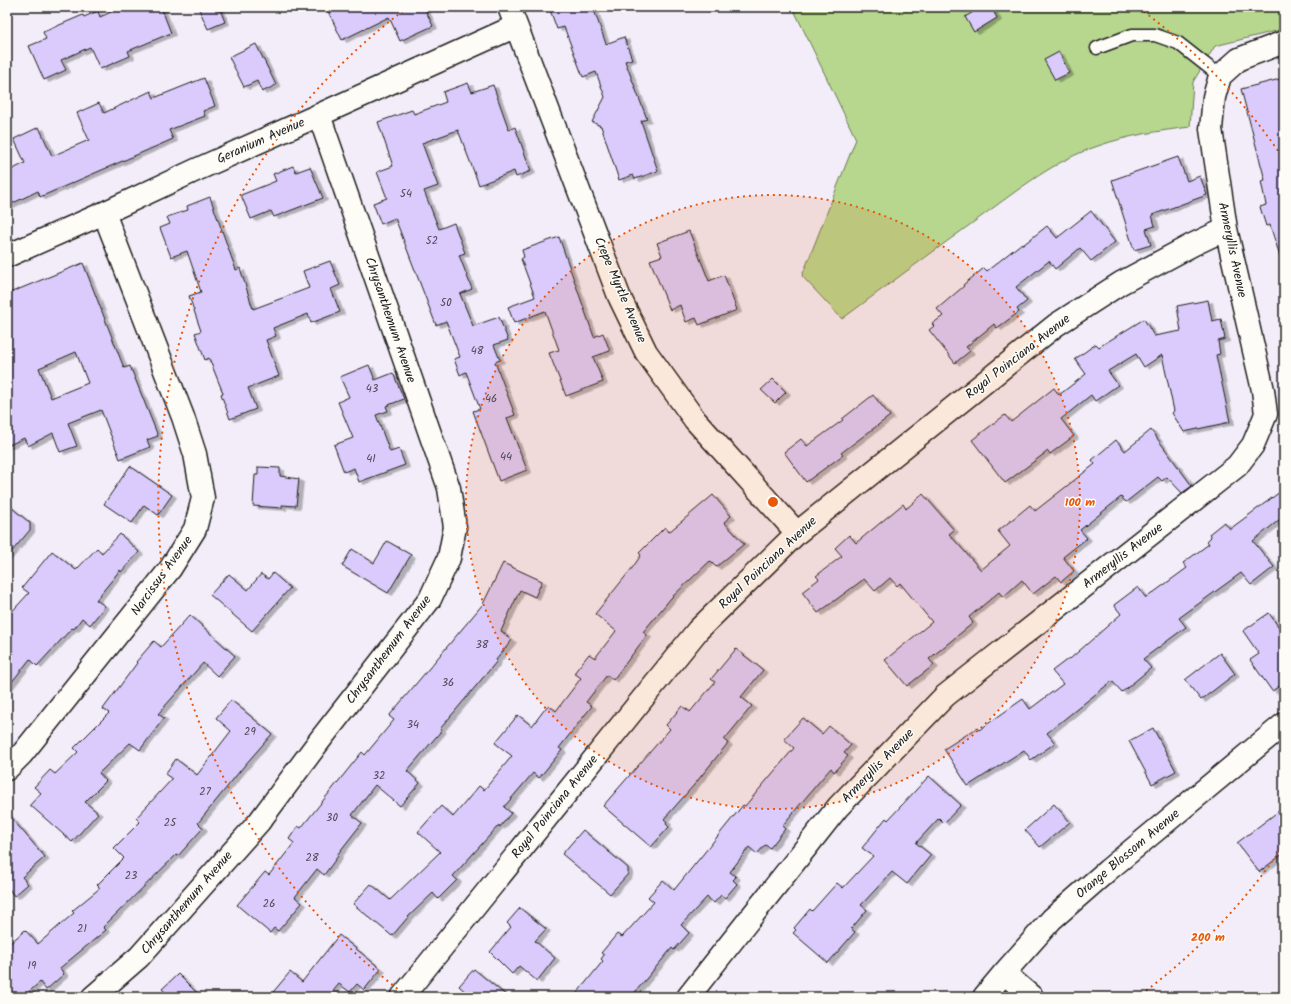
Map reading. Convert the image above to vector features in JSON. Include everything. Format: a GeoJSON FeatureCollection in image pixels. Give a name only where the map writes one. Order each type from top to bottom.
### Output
{"type":"FeatureCollection","features":[{"type":"Feature","properties":{"kind":"street","name":"Geranium Avenue"},"geometry":{"type":"LineString","coordinates":[[7,256],[319,116],[512,16]]}},
{"type":"Feature","properties":{"kind":"street","name":"Crepe Myrtle Avenue"},"geometry":{"type":"LineString","coordinates":[[512,16],[619,296],[646,352],[695,420],[797,533]]}},
{"type":"Feature","properties":{"kind":"street"},"geometry":{"type":"LineString","coordinates":[[1220,76],[1239,59],[1284,42]]}},
{"type":"Feature","properties":{"kind":"street","name":"Armeryllis Avenue"},"geometry":{"type":"LineString","coordinates":[[688,997],[838,807],[945,696],[1237,466],[1253,445],[1266,414],[1263,390],[1226,229],[1211,129],[1214,96],[1220,76]]}},
{"type":"Feature","properties":{"kind":"street","name":"Chrysanthemum Avenue"},"geometry":{"type":"LineString","coordinates":[[93,997],[139,957],[259,822],[320,740],[430,599],[449,558],[456,527],[448,488],[319,116]]}},
{"type":"Feature","properties":{"kind":"street","name":"Narcissus Avenue"},"geometry":{"type":"LineString","coordinates":[[7,769],[22,754],[170,570],[196,529],[203,498],[195,454],[183,417],[104,213]]}},
{"type":"Feature","properties":{"kind":"street","name":"Royal Poinciana Avenue"},"geometry":{"type":"LineString","coordinates":[[402,997],[698,630],[797,533],[1056,325],[1121,283],[1192,245],[1226,229]]}},
{"type":"Feature","properties":{"kind":"street","name":"Orange Blossom Avenue"},"geometry":{"type":"LineString","coordinates":[[984,997],[1052,919],[1108,870],[1284,724]]}},
{"type":"Feature","properties":{"kind":"street"},"geometry":{"type":"LineString","coordinates":[[1004,973],[1032,997]]}},
{"type":"Feature","properties":{"kind":"lane"},"geometry":{"type":"LineString","coordinates":[[1097,48],[1132,35],[1155,35],[1178,43],[1220,76]]}},
{"type":"Feature","properties":{"kind":"green space"},"geometry":{"type":"Polygon","coordinates":[[[1284,7],[1284,29],[1215,46],[1193,82],[1190,127],[1121,139],[1082,152],[1052,167],[1037,176],[929,254],[842,319],[802,276],[856,139],[793,8],[1284,7]]]}},
{"type":"Feature","properties":{"kind":"building"},"geometry":{"type":"Polygon","coordinates":[[[122,7],[161,7],[171,33],[128,51],[130,56],[100,69],[90,47],[61,60],[66,70],[44,80],[29,46],[46,39],[43,32],[83,15],[84,17],[98,11],[100,17],[122,7]]]}},
{"type":"Feature","properties":{"kind":"building"},"geometry":{"type":"Polygon","coordinates":[[[198,7],[219,7],[225,22],[208,29],[198,7]]]}},
{"type":"Feature","properties":{"kind":"building"},"geometry":{"type":"Polygon","coordinates":[[[326,7],[424,7],[433,26],[400,41],[389,17],[342,40],[326,7]]]}},
{"type":"Feature","properties":{"kind":"building"},"geometry":{"type":"Polygon","coordinates":[[[549,7],[593,7],[606,44],[624,37],[632,59],[625,61],[647,119],[641,121],[658,171],[635,179],[633,175],[619,180],[601,126],[592,122],[605,97],[596,72],[583,77],[564,27],[557,29],[549,7]]]}},
{"type":"Feature","properties":{"kind":"building"},"geometry":{"type":"Polygon","coordinates":[[[981,7],[991,7],[997,18],[974,32],[965,17],[981,7]]]}},
{"type":"Feature","properties":{"kind":"building"},"geometry":{"type":"Polygon","coordinates":[[[256,44],[276,85],[262,92],[257,81],[244,87],[229,57],[256,44]]]}},
{"type":"Feature","properties":{"kind":"building"},"geometry":{"type":"Polygon","coordinates":[[[1059,52],[1069,73],[1055,80],[1044,60],[1059,52]]]}},
{"type":"Feature","properties":{"kind":"building"},"geometry":{"type":"Polygon","coordinates":[[[204,78],[215,106],[203,111],[205,116],[169,130],[173,139],[40,197],[38,191],[7,206],[7,172],[25,163],[14,139],[39,127],[52,156],[89,140],[77,113],[99,103],[104,113],[151,91],[154,98],[204,78]]]}},
{"type":"Feature","properties":{"kind":"building"},"geometry":{"type":"Polygon","coordinates":[[[1284,78],[1284,256],[1280,256],[1270,225],[1266,226],[1260,207],[1266,205],[1261,181],[1265,180],[1241,89],[1284,78]]]}},
{"type":"Feature","properties":{"kind":"building"},"geometry":{"type":"Polygon","coordinates":[[[468,83],[472,92],[493,85],[509,130],[515,127],[531,171],[516,177],[514,171],[479,185],[458,130],[422,143],[438,186],[424,191],[439,229],[454,223],[465,253],[459,255],[472,289],[460,294],[473,326],[499,317],[508,340],[494,345],[500,360],[495,362],[515,415],[507,418],[527,470],[499,481],[473,411],[480,409],[466,372],[460,375],[454,359],[460,357],[446,321],[436,325],[395,218],[381,224],[373,203],[387,198],[377,172],[393,166],[378,122],[412,110],[414,114],[446,102],[443,92],[468,83]]]}},
{"type":"Feature","properties":{"kind":"building"},"geometry":{"type":"Polygon","coordinates":[[[1178,157],[1187,181],[1200,176],[1207,195],[1152,215],[1155,226],[1146,229],[1151,245],[1134,250],[1112,180],[1178,157]]]}},
{"type":"Feature","properties":{"kind":"building"},"geometry":{"type":"Polygon","coordinates":[[[293,166],[296,172],[310,167],[323,198],[274,217],[271,211],[251,219],[241,195],[276,181],[273,174],[293,166]]]}},
{"type":"Feature","properties":{"kind":"building"},"geometry":{"type":"Polygon","coordinates":[[[210,197],[236,270],[240,268],[253,309],[309,288],[303,271],[330,261],[340,285],[331,289],[340,312],[311,323],[308,314],[273,328],[276,336],[266,340],[279,376],[248,388],[256,409],[230,419],[221,394],[223,393],[209,358],[205,360],[195,333],[201,331],[189,296],[201,292],[187,251],[171,257],[160,228],[170,224],[167,217],[188,210],[187,206],[210,197]]]}},
{"type":"Feature","properties":{"kind":"building"},"geometry":{"type":"Polygon","coordinates":[[[1091,211],[1115,242],[1091,261],[1080,248],[1055,269],[1049,261],[1016,287],[1027,301],[1017,309],[1019,312],[997,328],[994,324],[966,347],[970,351],[955,363],[929,330],[934,326],[932,324],[943,316],[937,309],[984,268],[987,271],[1022,243],[1023,245],[1047,226],[1057,238],[1091,211]]]}},
{"type":"Feature","properties":{"kind":"building"},"geometry":{"type":"Polygon","coordinates":[[[689,231],[709,281],[724,275],[737,310],[699,325],[696,318],[686,322],[680,305],[670,310],[650,260],[662,256],[657,243],[689,231]]]}},
{"type":"Feature","properties":{"kind":"building"},"geometry":{"type":"Polygon","coordinates":[[[559,237],[594,337],[603,333],[610,351],[593,357],[603,382],[566,396],[549,353],[559,350],[545,311],[514,323],[508,307],[535,297],[521,259],[524,257],[522,250],[559,237]]]}},
{"type":"Feature","properties":{"kind":"building"},"geometry":{"type":"Polygon","coordinates":[[[83,263],[124,368],[130,366],[158,436],[147,440],[150,447],[120,459],[101,410],[68,423],[77,446],[60,452],[53,433],[28,446],[24,438],[7,446],[7,294],[83,263]],[[76,352],[39,368],[51,398],[88,383],[76,352]]]}},
{"type":"Feature","properties":{"kind":"building"},"geometry":{"type":"Polygon","coordinates":[[[1208,300],[1212,321],[1221,319],[1225,339],[1218,341],[1220,354],[1216,355],[1230,422],[1184,432],[1172,413],[1174,411],[1162,355],[1144,367],[1136,354],[1108,371],[1118,385],[1095,401],[1091,395],[1061,419],[1074,436],[1050,454],[1048,451],[1005,483],[972,440],[1005,415],[1011,422],[1054,388],[1059,395],[1086,374],[1075,359],[1096,344],[1099,347],[1144,319],[1154,336],[1181,331],[1177,306],[1208,300]]]}},
{"type":"Feature","properties":{"kind":"building"},"geometry":{"type":"Polygon","coordinates":[[[369,365],[375,380],[393,373],[404,399],[386,406],[388,411],[376,415],[390,452],[399,449],[405,465],[359,482],[354,468],[344,472],[334,445],[353,438],[338,402],[349,397],[340,377],[369,365]]]}},
{"type":"Feature","properties":{"kind":"building"},"geometry":{"type":"Polygon","coordinates":[[[773,379],[786,392],[775,403],[761,390],[773,379]]]}},
{"type":"Feature","properties":{"kind":"building"},"geometry":{"type":"Polygon","coordinates":[[[873,395],[890,416],[841,453],[843,455],[806,482],[784,452],[801,439],[807,446],[843,420],[842,419],[873,395]]]}},
{"type":"Feature","properties":{"kind":"building"},"geometry":{"type":"Polygon","coordinates":[[[1151,430],[1192,486],[1182,493],[1167,477],[1162,481],[1158,477],[1126,502],[1121,497],[1080,530],[1087,538],[1063,557],[1074,571],[1061,582],[1056,576],[1033,594],[1022,580],[1003,597],[999,592],[969,617],[973,623],[929,659],[934,665],[907,686],[885,660],[932,622],[900,583],[897,586],[890,578],[875,591],[864,579],[818,613],[802,592],[819,579],[816,576],[842,556],[835,548],[849,535],[856,543],[903,504],[906,509],[923,494],[954,530],[949,534],[981,570],[1010,546],[998,531],[1030,505],[1035,511],[1095,464],[1092,460],[1116,440],[1125,451],[1151,430]]]}},
{"type":"Feature","properties":{"kind":"building"},"geometry":{"type":"Polygon","coordinates":[[[130,466],[172,495],[158,515],[144,505],[132,523],[104,504],[130,466]]]}},
{"type":"Feature","properties":{"kind":"building"},"geometry":{"type":"Polygon","coordinates":[[[258,467],[280,468],[280,476],[299,479],[296,506],[282,505],[282,508],[253,506],[255,475],[258,475],[258,467]]]}},
{"type":"Feature","properties":{"kind":"building"},"geometry":{"type":"Polygon","coordinates":[[[1284,489],[1284,516],[1253,541],[1274,567],[1251,585],[1241,573],[1179,618],[1186,627],[1143,659],[1151,668],[1122,692],[1112,681],[1047,733],[1055,743],[1031,760],[1024,750],[968,786],[944,749],[977,728],[979,730],[1023,699],[1030,709],[1063,684],[1052,671],[1069,658],[1070,659],[1121,614],[1114,605],[1138,587],[1146,598],[1187,568],[1183,563],[1209,544],[1207,541],[1211,537],[1209,534],[1224,522],[1230,529],[1284,489]]]}},
{"type":"Feature","properties":{"kind":"building"},"geometry":{"type":"Polygon","coordinates":[[[713,495],[731,516],[724,522],[744,544],[716,567],[710,561],[671,598],[643,632],[647,635],[613,680],[607,675],[586,702],[592,706],[559,748],[562,750],[539,778],[533,773],[504,807],[511,813],[500,827],[499,825],[453,876],[457,880],[438,899],[433,893],[409,916],[392,936],[353,904],[371,884],[390,900],[440,852],[418,832],[441,806],[453,817],[479,786],[484,790],[512,756],[495,743],[518,715],[532,726],[548,705],[556,711],[581,678],[574,673],[589,654],[595,658],[616,631],[595,614],[633,567],[641,555],[639,553],[665,527],[669,532],[713,495]]]}},
{"type":"Feature","properties":{"kind":"building"},"geometry":{"type":"Polygon","coordinates":[[[7,504],[30,523],[30,530],[7,557],[7,504]]]}},
{"type":"Feature","properties":{"kind":"building"},"geometry":{"type":"Polygon","coordinates":[[[120,534],[139,552],[121,572],[120,570],[96,600],[105,606],[90,625],[82,618],[74,629],[72,628],[37,666],[30,659],[7,688],[7,617],[29,593],[22,588],[52,551],[76,570],[97,548],[102,553],[120,534]]]}},
{"type":"Feature","properties":{"kind":"building"},"geometry":{"type":"Polygon","coordinates":[[[387,541],[411,555],[388,593],[342,566],[352,549],[374,563],[387,541]]]}},
{"type":"Feature","properties":{"kind":"building"},"geometry":{"type":"Polygon","coordinates":[[[503,563],[542,581],[535,597],[520,590],[501,631],[512,640],[496,660],[497,661],[440,729],[442,730],[407,771],[420,783],[400,806],[375,785],[352,815],[362,823],[337,855],[338,856],[324,875],[317,869],[295,897],[302,903],[278,931],[274,928],[270,933],[237,905],[265,872],[269,875],[294,843],[289,839],[298,826],[301,828],[362,752],[365,755],[394,720],[389,716],[483,604],[503,563]]]}},
{"type":"Feature","properties":{"kind":"building"},"geometry":{"type":"Polygon","coordinates":[[[273,573],[290,588],[252,631],[210,595],[229,574],[248,590],[261,574],[268,579],[273,573]]]}},
{"type":"Feature","properties":{"kind":"building"},"geometry":{"type":"Polygon","coordinates":[[[1269,613],[1284,635],[1284,683],[1272,691],[1250,660],[1259,654],[1243,631],[1269,613]]]}},
{"type":"Feature","properties":{"kind":"building"},"geometry":{"type":"Polygon","coordinates":[[[190,615],[235,656],[217,676],[203,663],[158,714],[164,718],[140,750],[130,743],[99,773],[106,781],[85,802],[98,813],[72,842],[30,805],[41,793],[34,787],[50,770],[55,774],[78,752],[74,748],[109,713],[103,709],[137,663],[136,662],[154,641],[161,647],[190,615]]]}},
{"type":"Feature","properties":{"kind":"building"},"geometry":{"type":"Polygon","coordinates":[[[736,649],[763,670],[741,697],[752,706],[724,740],[728,743],[664,819],[669,827],[651,847],[603,806],[670,729],[666,725],[682,706],[690,712],[715,682],[711,679],[736,649]]]}},
{"type":"Feature","properties":{"kind":"building"},"geometry":{"type":"Polygon","coordinates":[[[1220,653],[1235,674],[1201,700],[1185,680],[1220,653]]]}},
{"type":"Feature","properties":{"kind":"building"},"geometry":{"type":"Polygon","coordinates":[[[231,700],[272,734],[198,823],[203,828],[178,856],[176,855],[103,927],[106,930],[60,968],[64,974],[46,990],[40,982],[23,997],[7,997],[7,946],[25,930],[38,944],[74,913],[72,911],[100,888],[97,885],[124,858],[114,848],[140,822],[136,818],[172,779],[165,774],[176,759],[197,775],[231,731],[216,718],[231,700]]]}},
{"type":"Feature","properties":{"kind":"building"},"geometry":{"type":"Polygon","coordinates":[[[803,718],[822,734],[829,726],[851,745],[844,753],[848,756],[834,772],[831,768],[818,783],[782,826],[785,829],[770,848],[765,845],[757,854],[749,847],[730,872],[736,877],[733,880],[737,884],[725,898],[721,895],[714,903],[707,897],[681,925],[689,933],[674,950],[672,948],[631,997],[574,997],[603,961],[601,959],[604,955],[601,953],[617,934],[622,937],[654,902],[648,897],[663,880],[674,890],[743,805],[745,806],[794,748],[784,739],[803,718]]]}},
{"type":"Feature","properties":{"kind":"building"},"geometry":{"type":"Polygon","coordinates":[[[1153,728],[1176,771],[1152,784],[1129,741],[1153,728]]]}},
{"type":"Feature","properties":{"kind":"building"},"geometry":{"type":"Polygon","coordinates":[[[929,776],[961,805],[944,823],[939,818],[916,843],[931,855],[907,884],[892,872],[861,905],[867,910],[851,929],[855,932],[828,963],[793,933],[796,930],[794,928],[810,909],[812,911],[837,883],[843,888],[873,856],[862,848],[886,818],[888,820],[929,776]]]}},
{"type":"Feature","properties":{"kind":"building"},"geometry":{"type":"Polygon","coordinates":[[[1054,804],[1070,822],[1040,847],[1025,830],[1054,804]]]}},
{"type":"Feature","properties":{"kind":"building"},"geometry":{"type":"Polygon","coordinates":[[[1284,807],[1284,853],[1259,872],[1237,843],[1284,807]]]}},
{"type":"Feature","properties":{"kind":"building"},"geometry":{"type":"Polygon","coordinates":[[[7,813],[45,857],[22,877],[28,884],[14,896],[9,889],[7,890],[7,813]]]}},
{"type":"Feature","properties":{"kind":"building"},"geometry":{"type":"Polygon","coordinates":[[[583,830],[628,868],[628,874],[610,894],[562,854],[583,830]]]}},
{"type":"Feature","properties":{"kind":"building"},"geometry":{"type":"Polygon","coordinates":[[[520,908],[546,929],[535,941],[555,958],[537,981],[519,966],[512,974],[490,952],[511,927],[507,923],[520,908]]]}},
{"type":"Feature","properties":{"kind":"building"},"geometry":{"type":"Polygon","coordinates":[[[339,935],[381,969],[364,990],[357,984],[350,992],[339,984],[328,997],[269,997],[290,972],[302,982],[339,935]]]}},
{"type":"Feature","properties":{"kind":"building"},"geometry":{"type":"Polygon","coordinates":[[[474,969],[508,997],[471,997],[459,986],[474,969]]]}},
{"type":"Feature","properties":{"kind":"building"},"geometry":{"type":"Polygon","coordinates":[[[178,974],[201,997],[170,997],[162,989],[178,974]]]}}]}
